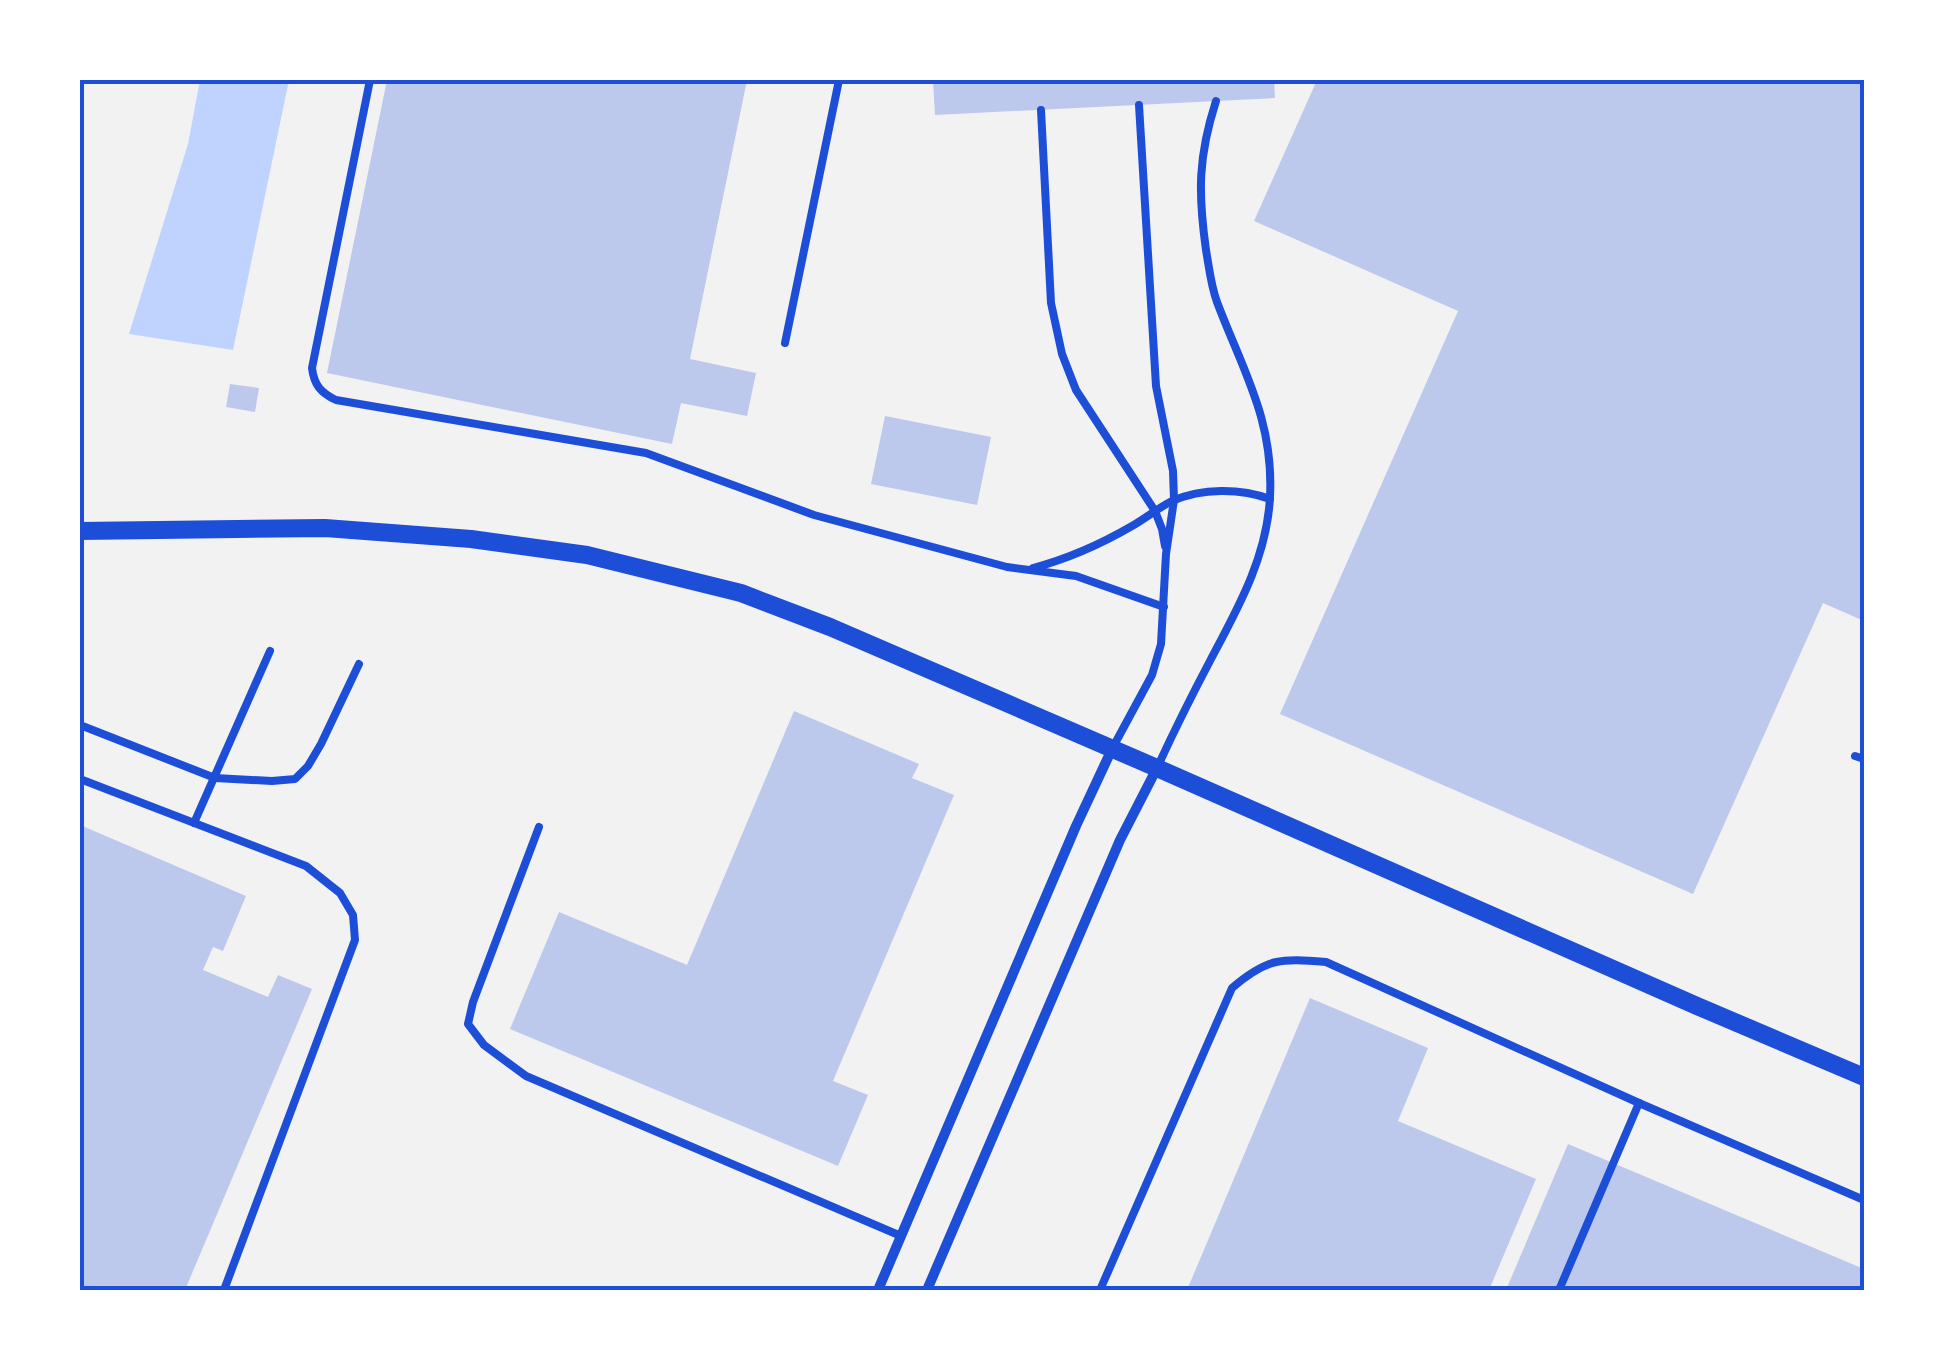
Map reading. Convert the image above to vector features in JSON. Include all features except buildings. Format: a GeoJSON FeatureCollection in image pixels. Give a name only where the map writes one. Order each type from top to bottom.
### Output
{"type":"FeatureCollection","features":[{"type":"Feature","properties":{"kind":"street"},"geometry":{"type":"LineString","coordinates":[[80,531],[325,528],[471,538],[587,555],[741,594],[1157,768],[1864,1077]]}},
{"type":"Feature","properties":{"kind":"street"},"geometry":{"type":"LineString","coordinates":[[878,1290],[1112,749]]}},
{"type":"Feature","properties":{"kind":"street"},"geometry":{"type":"LineString","coordinates":[[926,1290],[1120,840],[1157,768]]}},
{"type":"Feature","properties":{"kind":"lane"},"geometry":{"type":"LineString","coordinates":[[370,80],[312,368],[316,386],[324,395],[646,453],[814,515],[1006,566],[1076,576],[1164,607]]}},
{"type":"Feature","properties":{"kind":"lane"},"geometry":{"type":"LineString","coordinates":[[785,342],[839,80]]}},
{"type":"Feature","properties":{"kind":"lane"},"geometry":{"type":"LineString","coordinates":[[1157,768],[1247,592],[1259,557],[1270,499],[1270,460],[1262,417],[1216,298],[1200,212],[1202,154],[1216,101]]}},
{"type":"Feature","properties":{"kind":"lane"},"geometry":{"type":"LineString","coordinates":[[1112,749],[1152,675],[1162,644],[1166,554],[1174,500],[1173,471],[1156,386],[1140,105]]}},
{"type":"Feature","properties":{"kind":"lane"},"geometry":{"type":"LineString","coordinates":[[1041,110],[1052,303],[1062,354],[1076,390],[1155,510],[1166,554]]}},
{"type":"Feature","properties":{"kind":"lane"},"geometry":{"type":"LineString","coordinates":[[1030,569],[1060,561],[1132,526],[1174,500],[1214,491],[1255,493],[1270,499]]}},
{"type":"Feature","properties":{"kind":"lane"},"geometry":{"type":"LineString","coordinates":[[194,823],[270,650]]}},
{"type":"Feature","properties":{"kind":"lane"},"geometry":{"type":"LineString","coordinates":[[80,725],[215,778],[272,782],[294,779],[308,766],[359,664]]}},
{"type":"Feature","properties":{"kind":"lane"},"geometry":{"type":"LineString","coordinates":[[80,779],[306,866],[340,893],[353,915],[355,940],[224,1290]]}},
{"type":"Feature","properties":{"kind":"lane"},"geometry":{"type":"LineString","coordinates":[[539,827],[473,1002],[468,1024],[484,1045],[526,1076],[902,1236]]}},
{"type":"Feature","properties":{"kind":"lane"},"geometry":{"type":"LineString","coordinates":[[1100,1290],[1232,988],[1255,968],[1288,958],[1326,962],[1864,1200]]}},
{"type":"Feature","properties":{"kind":"lane"},"geometry":{"type":"LineString","coordinates":[[1559,1290],[1640,1103]]}},
{"type":"Feature","properties":{"kind":"water"},"geometry":{"type":"Polygon","coordinates":[[[200,80],[289,80],[233,350],[129,334],[188,144],[200,80]]]}}]}
